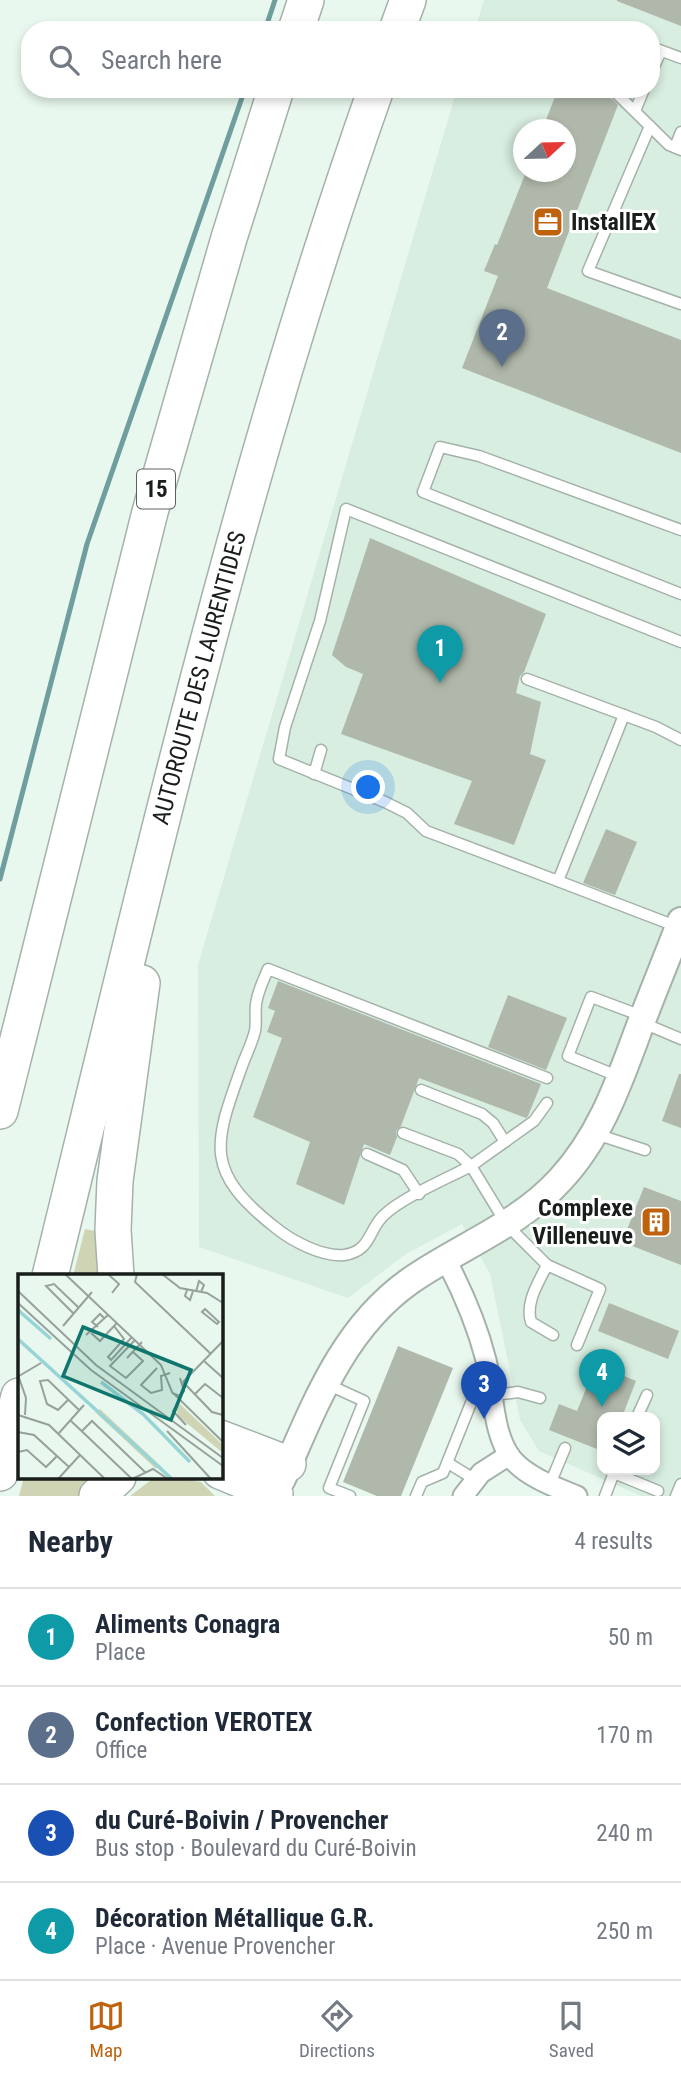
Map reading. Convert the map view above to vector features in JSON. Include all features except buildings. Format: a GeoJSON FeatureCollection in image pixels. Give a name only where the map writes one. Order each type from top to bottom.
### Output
{"type":"FeatureCollection","features":[{"type":"Feature","properties":{"kind":"highway"},"geometry":{"type":"LineString","coordinates":[[299,21],[306,0]]}},
{"type":"Feature","properties":{"kind":"highway"},"geometry":{"type":"LineString","coordinates":[[400,21],[408,0]]}},
{"type":"Feature","properties":{"kind":"highway","name":"15"},"geometry":{"type":"LineString","coordinates":[[0,1111],[150,512],[215,284],[273,98]]}},
{"type":"Feature","properties":{"kind":"highway","name":"AUTOROUTE DES LAURENTIDES"},"geometry":{"type":"LineString","coordinates":[[50,1274],[168,796],[260,451],[293,338],[373,98]]}},
{"type":"Feature","properties":{"kind":"highway"},"geometry":{"type":"LineString","coordinates":[[116,1274],[113,1222],[120,1140],[168,796]]}},
{"type":"Feature","properties":{"kind":"highway"},"geometry":{"type":"LineString","coordinates":[[0,1473],[18,1400]]}},
{"type":"Feature","properties":{"kind":"highway"},"geometry":{"type":"LineString","coordinates":[[222,1440],[279,1485]]}},
{"type":"Feature","properties":{"kind":"highway"},"geometry":{"type":"LineString","coordinates":[[222,1471],[279,1485]]}},
{"type":"Feature","properties":{"kind":"highway"},"geometry":{"type":"LineString","coordinates":[[97,1496],[117,1478]]}},
{"type":"Feature","properties":{"kind":"street"},"geometry":{"type":"LineString","coordinates":[[279,1485],[325,1384],[348,1345],[382,1304],[409,1281],[506,1225],[560,1180],[596,1133],[669,963],[680,924]]}},
{"type":"Feature","properties":{"kind":"street"},"geometry":{"type":"LineString","coordinates":[[446,1260],[474,1322],[486,1361],[499,1435],[509,1455],[523,1470],[577,1496]]}},
{"type":"Feature","properties":{"kind":"street"},"geometry":{"type":"LineString","coordinates":[[463,1496],[474,1479],[509,1455]]}},
{"type":"Feature","properties":{"kind":"lane"},"geometry":{"type":"LineString","coordinates":[[660,50],[681,58]]}},
{"type":"Feature","properties":{"kind":"lane"},"geometry":{"type":"LineString","coordinates":[[621,98],[669,145],[678,148],[681,132]]}},
{"type":"Feature","properties":{"kind":"lane"},"geometry":{"type":"LineString","coordinates":[[635,111],[640,98]]}},
{"type":"Feature","properties":{"kind":"lane"},"geometry":{"type":"LineString","coordinates":[[650,126],[588,271],[681,304]]}},
{"type":"Feature","properties":{"kind":"lane"},"geometry":{"type":"LineString","coordinates":[[681,530],[479,456],[440,447],[423,492],[681,594]]}},
{"type":"Feature","properties":{"kind":"lane"},"geometry":{"type":"LineString","coordinates":[[680,924],[426,831],[407,813],[396,807],[279,760],[285,727],[320,621],[346,509],[681,642]]}},
{"type":"Feature","properties":{"kind":"lane"},"geometry":{"type":"LineString","coordinates":[[527,679],[656,727],[681,740]]}},
{"type":"Feature","properties":{"kind":"lane"},"geometry":{"type":"LineString","coordinates":[[558,881],[624,715]]}},
{"type":"Feature","properties":{"kind":"lane"},"geometry":{"type":"LineString","coordinates":[[314,774],[321,750]]}},
{"type":"Feature","properties":{"kind":"lane"},"geometry":{"type":"LineString","coordinates":[[547,1078],[268,969],[256,1000],[255,1030],[219,1137],[222,1166],[235,1188],[265,1220],[280,1231],[316,1250],[344,1255],[357,1251],[370,1240],[381,1217],[391,1209],[471,1166],[534,1121],[547,1103]]}},
{"type":"Feature","properties":{"kind":"lane"},"geometry":{"type":"LineString","coordinates":[[621,1078],[568,1056],[591,997],[681,1039]]}},
{"type":"Feature","properties":{"kind":"lane"},"geometry":{"type":"LineString","coordinates":[[421,1090],[482,1114],[493,1123],[505,1142]]}},
{"type":"Feature","properties":{"kind":"lane"},"geometry":{"type":"LineString","coordinates":[[403,1133],[458,1154],[471,1166],[506,1225],[547,1265],[600,1289],[577,1345]]}},
{"type":"Feature","properties":{"kind":"lane"},"geometry":{"type":"LineString","coordinates":[[596,1133],[645,1150]]}},
{"type":"Feature","properties":{"kind":"lane"},"geometry":{"type":"LineString","coordinates":[[367,1154],[403,1170],[419,1194]]}},
{"type":"Feature","properties":{"kind":"lane"},"geometry":{"type":"LineString","coordinates":[[547,1265],[530,1303],[528,1314],[531,1322],[553,1335]]}},
{"type":"Feature","properties":{"kind":"lane"},"geometry":{"type":"LineString","coordinates":[[325,1384],[364,1401],[329,1488],[350,1496]]}},
{"type":"Feature","properties":{"kind":"lane"},"geometry":{"type":"LineString","coordinates":[[416,1496],[422,1482],[443,1473],[473,1398],[518,1392],[540,1398]]}},
{"type":"Feature","properties":{"kind":"lane"},"geometry":{"type":"LineString","coordinates":[[639,1412],[647,1395]]}},
{"type":"Feature","properties":{"kind":"lane"},"geometry":{"type":"LineString","coordinates":[[550,1484],[565,1448]]}},
{"type":"Feature","properties":{"kind":"lane"},"geometry":{"type":"LineString","coordinates":[[448,1463],[474,1479]]}},
{"type":"Feature","properties":{"kind":"lane"},"geometry":{"type":"LineString","coordinates":[[605,1496],[613,1475]]}},
{"type":"Feature","properties":{"kind":"lane"},"geometry":{"type":"LineString","coordinates":[[621,1475],[658,1491]]}},
{"type":"Feature","properties":{"kind":"lane"},"geometry":{"type":"LineString","coordinates":[[676,1496],[681,1484]]}},
{"type":"Feature","properties":{"kind":"shaded area"},"geometry":{"type":"Polygon","coordinates":[[[484,0],[681,0],[681,1496],[641,1496],[539,1451],[520,1420],[490,1274],[462,1224],[406,1254],[348,1298],[199,1247],[198,965],[454,98],[660,98],[660,21],[478,21],[484,0]]]}},
{"type":"Feature","properties":{"kind":"shaded area"},"geometry":{"type":"Polygon","coordinates":[[[85,1229],[100,1232],[101,1274],[74,1274],[85,1229]]]}},
{"type":"Feature","properties":{"kind":"shaded area"},"geometry":{"type":"Polygon","coordinates":[[[24,1478],[95,1478],[78,1496],[19,1496],[24,1478]]]}},
{"type":"Feature","properties":{"kind":"shaded area"},"geometry":{"type":"Polygon","coordinates":[[[180,1478],[201,1482],[215,1496],[130,1496],[151,1480],[180,1478]]]}},
{"type":"Feature","properties":{"kind":"waterway"},"geometry":{"type":"LineString","coordinates":[[268,21],[275,0]]}},
{"type":"Feature","properties":{"kind":"waterway"},"geometry":{"type":"LineString","coordinates":[[0,879],[87,544],[242,98]]}},
{"type":"Feature","properties":{"kind":"place","name":"InstallEX"},"geometry":{"type":"Point","coordinates":[548,222]}},
{"type":"Feature","properties":{"kind":"place","name":"Confection VEROTEX"},"geometry":{"type":"Point","coordinates":[502,367]}},
{"type":"Feature","properties":{"kind":"place","name":"Aliments Conagra"},"geometry":{"type":"Point","coordinates":[440,683]}},
{"type":"Feature","properties":{"kind":"place","name":"Complexe Villeneuve"},"geometry":{"type":"Point","coordinates":[656,1222]}},
{"type":"Feature","properties":{"kind":"place","name":"Décoration Métallique G.R."},"geometry":{"type":"Point","coordinates":[602,1407]}},
{"type":"Feature","properties":{"kind":"place","name":"du Curé-Boivin / Provencher"},"geometry":{"type":"Point","coordinates":[484,1419]}}]}
